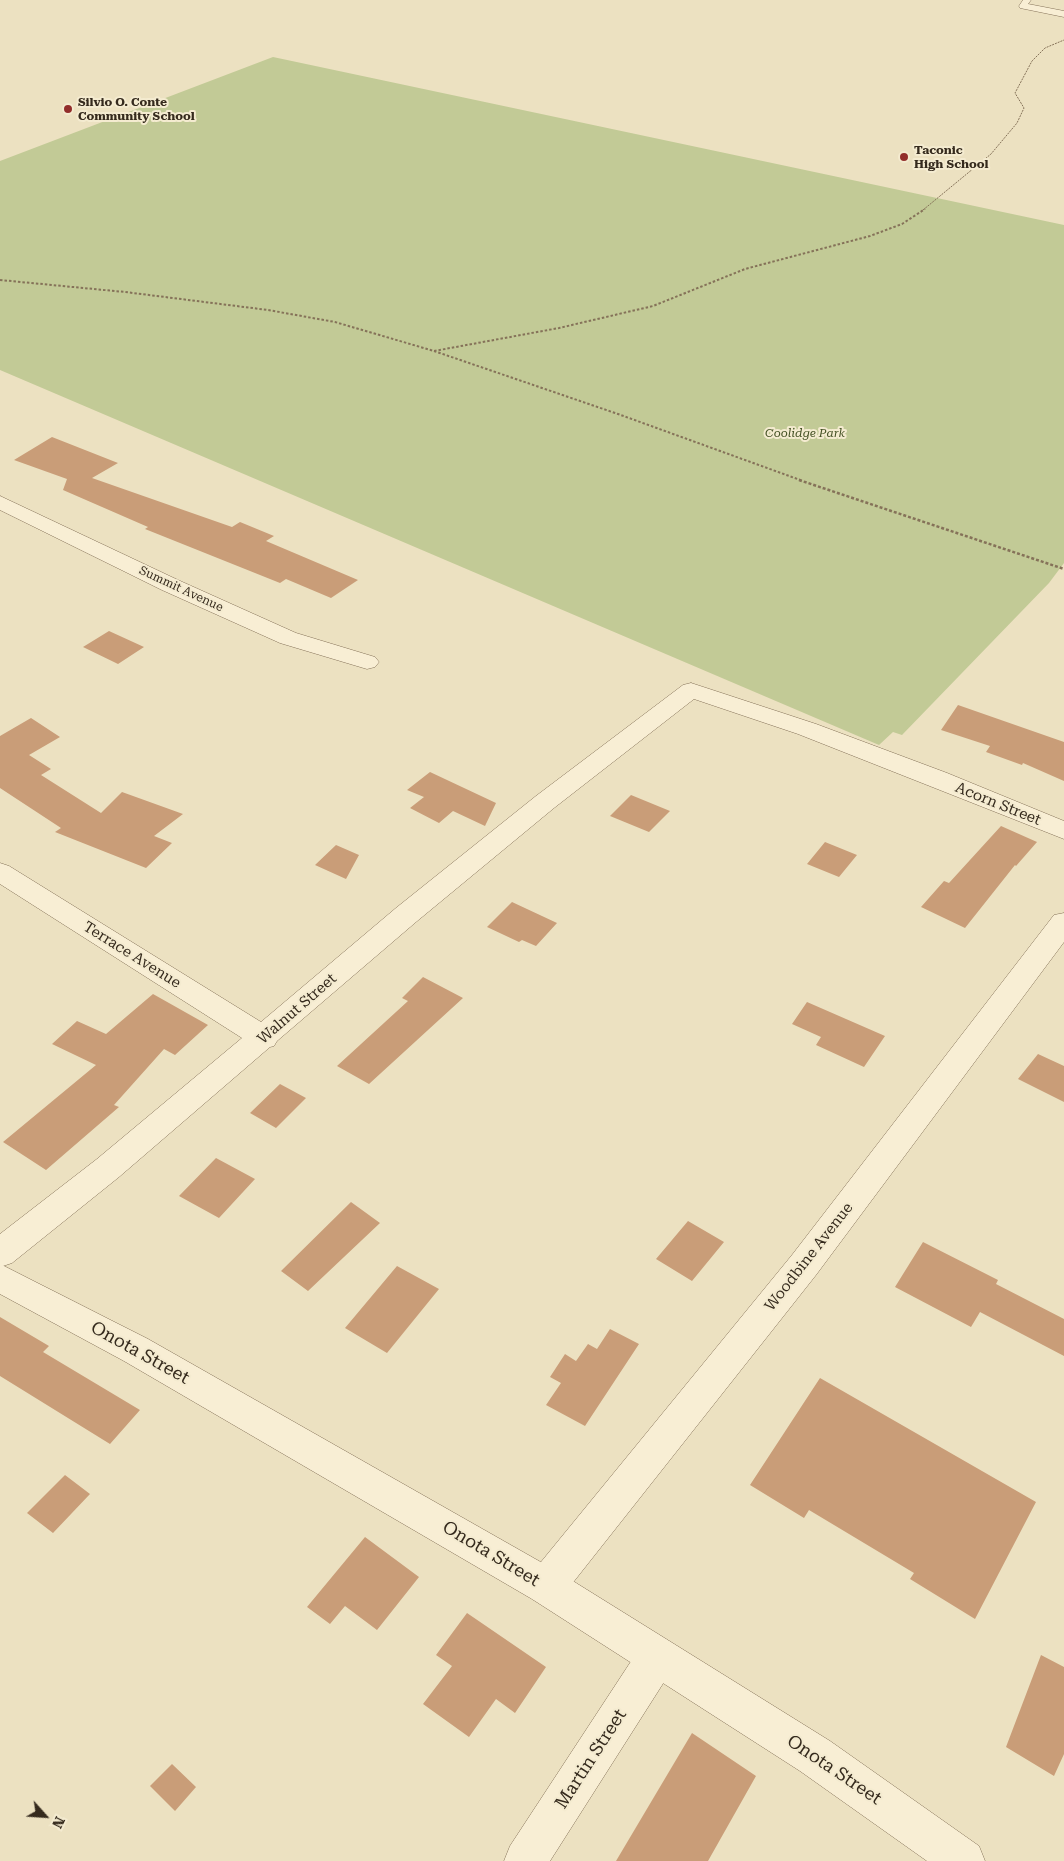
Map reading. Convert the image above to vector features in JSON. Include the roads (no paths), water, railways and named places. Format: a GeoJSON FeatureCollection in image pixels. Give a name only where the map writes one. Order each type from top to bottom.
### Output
{"type":"FeatureCollection","features":[{"type":"Feature","properties":{"kind":"street","name":"Summit Avenue"},"geometry":{"type":"LineString","coordinates":[[0,502],[170,585],[288,638],[367,662]]}},
{"type":"Feature","properties":{"kind":"street","name":"Walnut Street"},"geometry":{"type":"LineString","coordinates":[[0,1253],[108,1168],[264,1038],[406,915],[593,765],[691,690],[808,729],[932,776]]}},
{"type":"Feature","properties":{"kind":"street","name":"Acorn Street"},"geometry":{"type":"LineString","coordinates":[[932,776],[1064,831]]}},
{"type":"Feature","properties":{"kind":"street","name":"Terrace Avenue"},"geometry":{"type":"LineString","coordinates":[[0,872],[264,1038]]}},
{"type":"Feature","properties":{"kind":"street","name":"Woodbine Avenue"},"geometry":{"type":"LineString","coordinates":[[546,1586],[804,1265],[1064,922]]}},
{"type":"Feature","properties":{"kind":"street","name":"Onota Street"},"geometry":{"type":"LineString","coordinates":[[0,1278],[136,1350],[546,1586],[815,1756],[964,1861]]}},
{"type":"Feature","properties":{"kind":"street","name":"Martin Street"},"geometry":{"type":"LineString","coordinates":[[525,1861],[657,1657]]}},
{"type":"Feature","properties":{"kind":"lane"},"geometry":{"type":"LineString","coordinates":[[1026,0],[1023,6],[1064,14]]}},
{"type":"Feature","properties":{"kind":"place","name":"Silvio O. Conte Community School"},"geometry":{"type":"Point","coordinates":[68,109]}},
{"type":"Feature","properties":{"kind":"place","name":"Taconic High School"},"geometry":{"type":"Point","coordinates":[904,157]}},
{"type":"Feature","properties":{"kind":"park label","name":"Coolidge Park"},"geometry":{"type":"Point","coordinates":[805,433]}}]}
